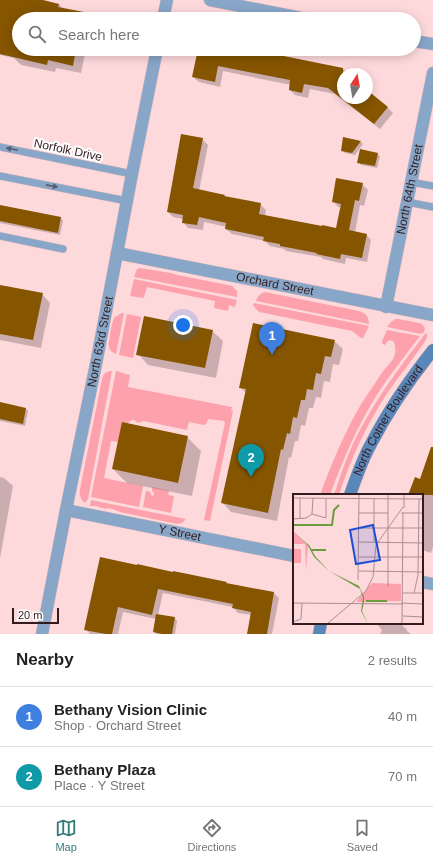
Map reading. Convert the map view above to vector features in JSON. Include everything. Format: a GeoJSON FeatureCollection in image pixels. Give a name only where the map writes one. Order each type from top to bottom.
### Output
{"type":"FeatureCollection","features":[{"type":"Feature","properties":{"kind":"main road","name":"North Cotner Boulevard"},"geometry":{"type":"LineString","coordinates":[[350,494],[360,468],[374,438],[402,392],[433,350]]}},
{"type":"Feature","properties":{"kind":"main road"},"geometry":{"type":"LineString","coordinates":[[319,634],[321,624]]}},
{"type":"Feature","properties":{"kind":"street"},"geometry":{"type":"LineString","coordinates":[[164,12],[167,0]]}},
{"type":"Feature","properties":{"kind":"street"},"geometry":{"type":"LineString","coordinates":[[210,0],[271,12]]}},
{"type":"Feature","properties":{"kind":"street"},"geometry":{"type":"LineString","coordinates":[[421,42],[433,44]]}},
{"type":"Feature","properties":{"kind":"street","name":"North 63rd Street"},"geometry":{"type":"LineString","coordinates":[[42,634],[156,56]]}},
{"type":"Feature","properties":{"kind":"street","name":"North 64th Street"},"geometry":{"type":"LineString","coordinates":[[386,307],[433,73]]}},
{"type":"Feature","properties":{"kind":"street","name":"Orchard Street"},"geometry":{"type":"LineString","coordinates":[[117,253],[433,316]]}},
{"type":"Feature","properties":{"kind":"street","name":"Y Street"},"geometry":{"type":"LineString","coordinates":[[66,510],[293,556]]}},
{"type":"Feature","properties":{"kind":"street"},"geometry":{"type":"LineString","coordinates":[[423,582],[433,584]]}},
{"type":"Feature","properties":{"kind":"lane","name":"Norfolk Drive"},"geometry":{"type":"LineString","coordinates":[[0,146],[132,174]]}},
{"type":"Feature","properties":{"kind":"lane"},"geometry":{"type":"LineString","coordinates":[[0,176],[127,201]]}},
{"type":"Feature","properties":{"kind":"lane"},"geometry":{"type":"LineString","coordinates":[[411,182],[433,186]]}},
{"type":"Feature","properties":{"kind":"lane"},"geometry":{"type":"LineString","coordinates":[[407,202],[433,207]]}},
{"type":"Feature","properties":{"kind":"lane"},"geometry":{"type":"LineString","coordinates":[[0,236],[63,249]]}},
{"type":"Feature","properties":{"kind":"shaded area"},"geometry":{"type":"Polygon","coordinates":[[[140,268],[232,286],[237,291],[237,297],[134,277],[137,269],[140,268]]]}},
{"type":"Feature","properties":{"kind":"shaded area"},"geometry":{"type":"Polygon","coordinates":[[[134,279],[237,300],[235,307],[229,305],[228,311],[214,308],[215,301],[147,287],[143,298],[130,296],[134,279]]]}},
{"type":"Feature","properties":{"kind":"shaded area"},"geometry":{"type":"Polygon","coordinates":[[[265,292],[359,311],[367,316],[369,324],[256,301],[259,295],[265,292]]]}},
{"type":"Feature","properties":{"kind":"shaded area"},"geometry":{"type":"Polygon","coordinates":[[[254,303],[369,326],[363,338],[361,338],[352,331],[259,312],[253,306],[254,303]]]}},
{"type":"Feature","properties":{"kind":"shaded area"},"geometry":{"type":"Polygon","coordinates":[[[124,313],[116,354],[109,348],[112,323],[114,318],[124,313]]]}},
{"type":"Feature","properties":{"kind":"shaded area"},"geometry":{"type":"Polygon","coordinates":[[[127,314],[141,317],[133,358],[119,355],[127,314]]]}},
{"type":"Feature","properties":{"kind":"shaded area"},"geometry":{"type":"Polygon","coordinates":[[[395,319],[422,324],[425,328],[424,332],[421,334],[387,327],[395,319]]]}},
{"type":"Feature","properties":{"kind":"shaded area"},"geometry":{"type":"Polygon","coordinates":[[[387,330],[420,336],[388,378],[364,417],[351,442],[330,494],[320,494],[336,453],[356,413],[394,356],[394,342],[390,340],[385,345],[382,341],[387,330]]]}},
{"type":"Feature","properties":{"kind":"shaded area"},"geometry":{"type":"Polygon","coordinates":[[[427,333],[426,340],[386,395],[372,419],[353,456],[339,494],[334,494],[349,452],[359,431],[395,374],[427,333]]]}},
{"type":"Feature","properties":{"kind":"shaded area"},"geometry":{"type":"Polygon","coordinates":[[[112,371],[88,499],[85,503],[80,497],[80,489],[102,379],[104,374],[112,371]]]}},
{"type":"Feature","properties":{"kind":"shaded area"},"geometry":{"type":"Polygon","coordinates":[[[116,371],[130,375],[128,387],[232,407],[231,411],[233,411],[210,521],[204,520],[225,423],[224,421],[208,419],[207,423],[204,425],[189,422],[187,430],[144,421],[138,423],[132,420],[129,422],[118,442],[111,441],[104,478],[143,486],[139,507],[91,497],[116,371]]]}},
{"type":"Feature","properties":{"kind":"shaded area"},"geometry":{"type":"Polygon","coordinates":[[[152,487],[169,491],[168,495],[174,496],[171,513],[143,507],[146,491],[149,491],[152,496],[154,495],[152,487]]]}},
{"type":"Feature","properties":{"kind":"shaded area"},"geometry":{"type":"Polygon","coordinates":[[[91,500],[186,519],[182,523],[177,524],[120,512],[113,509],[90,506],[91,500]]]}},
{"type":"Feature","properties":{"kind":"building"},"geometry":{"type":"Polygon","coordinates":[[[0,0],[43,0],[59,4],[58,7],[84,12],[12,12],[12,56],[75,56],[73,66],[48,60],[47,65],[0,54],[0,0]]]}},
{"type":"Feature","properties":{"kind":"building"},"geometry":{"type":"Polygon","coordinates":[[[196,56],[284,56],[343,68],[337,68],[337,95],[328,88],[304,84],[302,93],[289,90],[290,80],[218,66],[215,82],[192,77],[196,56]]]}},
{"type":"Feature","properties":{"kind":"building"},"geometry":{"type":"Polygon","coordinates":[[[373,95],[388,107],[374,124],[348,104],[373,104],[373,95]]]}},
{"type":"Feature","properties":{"kind":"building"},"geometry":{"type":"Polygon","coordinates":[[[181,134],[203,138],[193,188],[261,203],[259,214],[336,228],[341,204],[332,202],[336,178],[363,183],[359,201],[355,200],[349,230],[367,234],[362,258],[341,254],[340,259],[280,246],[280,244],[263,241],[264,237],[225,229],[226,223],[199,217],[197,225],[182,223],[183,215],[167,212],[181,134]]]}},
{"type":"Feature","properties":{"kind":"building"},"geometry":{"type":"Polygon","coordinates":[[[343,137],[361,141],[352,153],[341,151],[343,137]]]}},
{"type":"Feature","properties":{"kind":"building"},"geometry":{"type":"Polygon","coordinates":[[[360,149],[378,153],[375,166],[357,163],[360,149]]]}},
{"type":"Feature","properties":{"kind":"building"},"geometry":{"type":"Polygon","coordinates":[[[0,205],[61,217],[58,233],[0,221],[0,205]]]}},
{"type":"Feature","properties":{"kind":"building"},"geometry":{"type":"Polygon","coordinates":[[[0,285],[43,293],[33,340],[0,334],[0,285]]]}},
{"type":"Feature","properties":{"kind":"building"},"geometry":{"type":"Polygon","coordinates":[[[144,316],[213,330],[205,368],[136,355],[144,316]]]}},
{"type":"Feature","properties":{"kind":"building"},"geometry":{"type":"Polygon","coordinates":[[[253,323],[335,340],[331,357],[325,356],[321,374],[316,373],[313,390],[307,389],[305,400],[301,400],[297,418],[293,417],[290,434],[287,433],[283,450],[281,449],[268,513],[221,503],[246,389],[239,388],[253,323]]]}},
{"type":"Feature","properties":{"kind":"building"},"geometry":{"type":"Polygon","coordinates":[[[0,402],[26,408],[23,424],[0,419],[0,402]]]}},
{"type":"Feature","properties":{"kind":"building"},"geometry":{"type":"Polygon","coordinates":[[[122,422],[188,436],[178,483],[112,469],[122,422]]]}},
{"type":"Feature","properties":{"kind":"building"},"geometry":{"type":"Polygon","coordinates":[[[431,447],[433,447],[433,495],[408,494],[415,477],[420,479],[431,447]]]}},
{"type":"Feature","properties":{"kind":"building"},"geometry":{"type":"Polygon","coordinates":[[[100,557],[274,592],[267,634],[247,634],[251,612],[232,608],[233,604],[158,589],[152,615],[118,607],[112,634],[84,630],[100,557]]]}},
{"type":"Feature","properties":{"kind":"building"},"geometry":{"type":"Polygon","coordinates":[[[156,614],[175,617],[172,634],[153,632],[156,614]]]}},
{"type":"Feature","properties":{"kind":"place","name":"Bethany Vision Clinic"},"geometry":{"type":"Point","coordinates":[272,355]}},
{"type":"Feature","properties":{"kind":"place","name":"Bethany Plaza"},"geometry":{"type":"Point","coordinates":[251,477]}}]}
